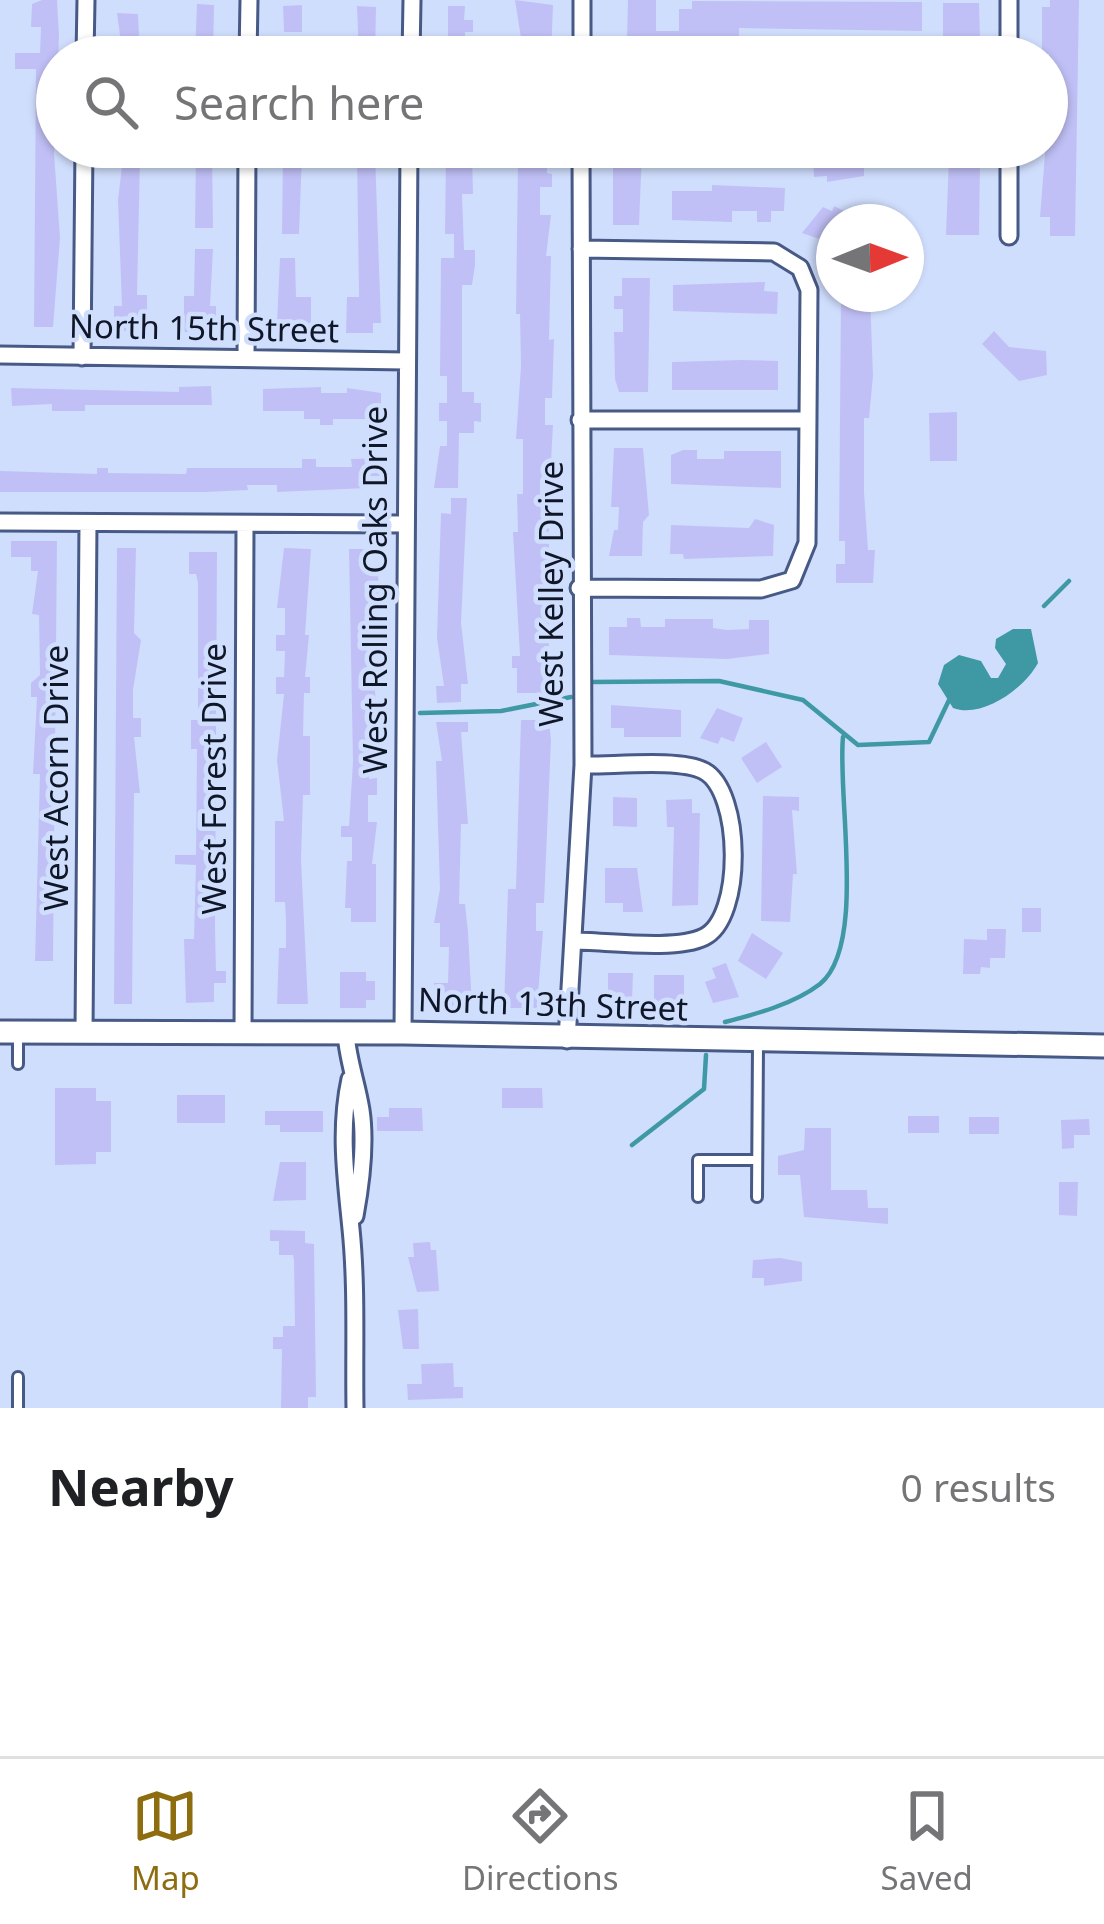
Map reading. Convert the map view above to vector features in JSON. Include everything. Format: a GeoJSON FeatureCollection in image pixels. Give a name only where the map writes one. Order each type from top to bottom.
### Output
{"type":"FeatureCollection","features":[{"type":"Feature","properties":{"kind":"street"},"geometry":{"type":"LineString","coordinates":[[85,36],[86,0]]}},
{"type":"Feature","properties":{"kind":"street"},"geometry":{"type":"LineString","coordinates":[[248,36],[249,0]]}},
{"type":"Feature","properties":{"kind":"street"},"geometry":{"type":"LineString","coordinates":[[411,36],[412,0]]}},
{"type":"Feature","properties":{"kind":"street"},"geometry":{"type":"LineString","coordinates":[[582,0],[582,36]]}},
{"type":"Feature","properties":{"kind":"street"},"geometry":{"type":"LineString","coordinates":[[1009,36],[1010,0]]}},
{"type":"Feature","properties":{"kind":"street"},"geometry":{"type":"LineString","coordinates":[[82,357],[85,168]]}},
{"type":"Feature","properties":{"kind":"street"},"geometry":{"type":"LineString","coordinates":[[246,358],[247,168]]}},
{"type":"Feature","properties":{"kind":"street","name":"West Rolling Oaks Drive"},"geometry":{"type":"LineString","coordinates":[[403,1033],[409,168]]}},
{"type":"Feature","properties":{"kind":"street","name":"West Kelley Drive"},"geometry":{"type":"LineString","coordinates":[[567,1040],[583,766],[581,168]]}},
{"type":"Feature","properties":{"kind":"street"},"geometry":{"type":"LineString","coordinates":[[1009,168],[1009,236]]}},
{"type":"Feature","properties":{"kind":"street"},"geometry":{"type":"LineString","coordinates":[[579,588],[760,589],[792,580],[807,543],[809,290],[803,274],[774,252],[581,249]]}},
{"type":"Feature","properties":{"kind":"street","name":"North 15th Street"},"geometry":{"type":"LineString","coordinates":[[0,355],[406,361]]}},
{"type":"Feature","properties":{"kind":"street"},"geometry":{"type":"LineString","coordinates":[[580,420],[808,420]]}},
{"type":"Feature","properties":{"kind":"street"},"geometry":{"type":"LineString","coordinates":[[0,522],[404,524]]}},
{"type":"Feature","properties":{"kind":"street","name":"West Acorn Drive"},"geometry":{"type":"LineString","coordinates":[[84,1033],[88,523]]}},
{"type":"Feature","properties":{"kind":"street","name":"West Forest Drive"},"geometry":{"type":"LineString","coordinates":[[243,1033],[245,526]]}},
{"type":"Feature","properties":{"kind":"street","name":"North 13th Street"},"geometry":{"type":"LineString","coordinates":[[574,941],[683,942],[716,929],[729,903],[730,817],[728,800],[716,779],[688,766],[583,766]]}},
{"type":"Feature","properties":{"kind":"street","name":"North 13th Street"},"geometry":{"type":"LineString","coordinates":[[9,1032],[403,1033],[567,1040],[1104,1046]]}},
{"type":"Feature","properties":{"kind":"street"},"geometry":{"type":"LineString","coordinates":[[346,1034],[350,1079],[344,1107],[344,1180],[352,1230],[355,1408]]}},
{"type":"Feature","properties":{"kind":"lane"},"geometry":{"type":"LineString","coordinates":[[9,1032],[18,1064]]}},
{"type":"Feature","properties":{"kind":"lane"},"geometry":{"type":"LineString","coordinates":[[757,1196],[758,1042]]}},
{"type":"Feature","properties":{"kind":"lane"},"geometry":{"type":"LineString","coordinates":[[698,1197],[698,1160],[757,1160]]}},
{"type":"Feature","properties":{"kind":"lane"},"geometry":{"type":"LineString","coordinates":[[18,1377],[18,1408]]}},
{"type":"Feature","properties":{"kind":"shaded area"},"geometry":{"type":"Polygon","coordinates":[[[1013,629],[1031,629],[1038,663],[1032,673],[1013,692],[989,705],[953,708],[938,684],[944,665],[959,655],[981,661],[991,678],[998,678],[1006,664],[995,648],[996,639],[1013,629]]]}},
{"type":"Feature","properties":{"kind":"building"},"geometry":{"type":"Polygon","coordinates":[[[57,0],[59,36],[41,36],[41,27],[31,27],[32,4],[57,0]]]}},
{"type":"Feature","properties":{"kind":"building"},"geometry":{"type":"Polygon","coordinates":[[[515,0],[553,5],[552,36],[521,36],[515,0]]]}},
{"type":"Feature","properties":{"kind":"building"},"geometry":{"type":"Polygon","coordinates":[[[628,0],[656,0],[656,31],[679,31],[679,9],[692,9],[692,1],[922,2],[922,31],[739,28],[739,36],[627,36],[628,0]]]}},
{"type":"Feature","properties":{"kind":"building"},"geometry":{"type":"Polygon","coordinates":[[[1050,0],[1079,0],[1075,236],[1050,236],[1050,217],[1040,217],[1044,168],[1068,168],[1068,36],[1042,36],[1042,7],[1050,7],[1050,0]]]}},
{"type":"Feature","properties":{"kind":"building"},"geometry":{"type":"Polygon","coordinates":[[[943,3],[979,3],[980,36],[943,36],[943,3]]]}},
{"type":"Feature","properties":{"kind":"building"},"geometry":{"type":"Polygon","coordinates":[[[197,4],[214,5],[213,36],[196,36],[197,4]]]}},
{"type":"Feature","properties":{"kind":"building"},"geometry":{"type":"Polygon","coordinates":[[[302,5],[302,32],[284,32],[283,6],[302,5]]]}},
{"type":"Feature","properties":{"kind":"building"},"geometry":{"type":"Polygon","coordinates":[[[357,6],[376,7],[375,36],[358,36],[357,6]]]}},
{"type":"Feature","properties":{"kind":"building"},"geometry":{"type":"Polygon","coordinates":[[[448,6],[465,6],[464,20],[473,20],[473,32],[448,36],[448,6]]]}},
{"type":"Feature","properties":{"kind":"building"},"geometry":{"type":"Polygon","coordinates":[[[117,13],[138,14],[139,36],[120,36],[117,13]]]}},
{"type":"Feature","properties":{"kind":"building"},"geometry":{"type":"Polygon","coordinates":[[[15,53],[36,53],[36,69],[15,69],[15,53]]]}},
{"type":"Feature","properties":{"kind":"building"},"geometry":{"type":"Polygon","coordinates":[[[36,69],[36,168],[55,168],[60,238],[53,327],[34,327],[36,69]]]}},
{"type":"Feature","properties":{"kind":"building"},"geometry":{"type":"Polygon","coordinates":[[[122,168],[140,168],[137,295],[147,295],[147,331],[123,331],[123,317],[114,317],[114,306],[122,306],[118,200],[122,168]]]}},
{"type":"Feature","properties":{"kind":"building"},"geometry":{"type":"Polygon","coordinates":[[[196,168],[212,168],[213,228],[195,228],[196,168]]]}},
{"type":"Feature","properties":{"kind":"building"},"geometry":{"type":"Polygon","coordinates":[[[283,168],[301,168],[299,234],[282,234],[283,168]]]}},
{"type":"Feature","properties":{"kind":"building"},"geometry":{"type":"Polygon","coordinates":[[[357,168],[375,168],[381,323],[373,323],[373,333],[346,333],[347,297],[359,297],[357,168]]]}},
{"type":"Feature","properties":{"kind":"building"},"geometry":{"type":"Polygon","coordinates":[[[446,168],[472,168],[473,194],[462,194],[464,250],[475,250],[475,265],[472,285],[462,285],[462,392],[474,392],[474,403],[481,403],[481,422],[474,421],[474,433],[459,433],[458,488],[434,488],[440,446],[447,446],[447,421],[439,421],[439,403],[447,403],[447,376],[440,376],[441,258],[454,258],[454,234],[445,234],[446,168]]]}},
{"type":"Feature","properties":{"kind":"building"},"geometry":{"type":"Polygon","coordinates":[[[518,168],[547,168],[552,187],[540,187],[540,215],[551,215],[546,256],[551,256],[549,340],[554,339],[552,398],[545,398],[545,425],[553,425],[550,480],[540,480],[540,507],[549,506],[549,646],[544,646],[550,693],[517,693],[517,668],[512,668],[512,656],[520,656],[513,532],[518,532],[517,494],[523,494],[523,439],[516,439],[521,366],[520,314],[516,314],[518,168]]]}},
{"type":"Feature","properties":{"kind":"building"},"geometry":{"type":"Polygon","coordinates":[[[613,168],[641,168],[639,225],[613,225],[613,168]]]}},
{"type":"Feature","properties":{"kind":"building"},"geometry":{"type":"Polygon","coordinates":[[[814,168],[864,168],[864,176],[827,182],[827,176],[814,177],[814,168]]]}},
{"type":"Feature","properties":{"kind":"building"},"geometry":{"type":"Polygon","coordinates":[[[949,168],[980,168],[979,235],[946,235],[949,168]]]}},
{"type":"Feature","properties":{"kind":"building"},"geometry":{"type":"Polygon","coordinates":[[[712,185],[785,188],[784,211],[771,211],[771,222],[757,222],[757,211],[732,211],[732,222],[672,220],[672,191],[712,191],[712,185]]]}},
{"type":"Feature","properties":{"kind":"building"},"geometry":{"type":"Polygon","coordinates":[[[816,216],[816,238],[802,233],[816,216]]]}},
{"type":"Feature","properties":{"kind":"building"},"geometry":{"type":"Polygon","coordinates":[[[195,249],[213,249],[210,306],[216,306],[216,332],[184,332],[184,296],[194,296],[195,249]]]}},
{"type":"Feature","properties":{"kind":"building"},"geometry":{"type":"Polygon","coordinates":[[[280,258],[295,258],[296,297],[311,297],[311,333],[285,332],[285,323],[277,323],[280,258]]]}},
{"type":"Feature","properties":{"kind":"building"},"geometry":{"type":"Polygon","coordinates":[[[622,278],[650,278],[648,392],[619,392],[615,379],[614,332],[623,332],[623,309],[614,309],[614,296],[622,296],[622,278]]]}},
{"type":"Feature","properties":{"kind":"building"},"geometry":{"type":"Polygon","coordinates":[[[765,282],[764,291],[778,292],[777,314],[673,311],[673,285],[765,282]]]}},
{"type":"Feature","properties":{"kind":"building"},"geometry":{"type":"Polygon","coordinates":[[[841,312],[871,312],[873,376],[869,418],[864,418],[864,492],[868,550],[875,550],[873,583],[836,583],[836,564],[845,564],[845,541],[839,541],[841,312]]]}},
{"type":"Feature","properties":{"kind":"building"},"geometry":{"type":"Polygon","coordinates":[[[994,331],[1009,347],[1046,351],[1047,375],[1019,381],[982,344],[994,331]]]}},
{"type":"Feature","properties":{"kind":"building"},"geometry":{"type":"Polygon","coordinates":[[[778,361],[778,390],[672,390],[672,362],[778,361]]]}},
{"type":"Feature","properties":{"kind":"building"},"geometry":{"type":"Polygon","coordinates":[[[211,386],[212,405],[85,405],[85,411],[52,411],[52,404],[12,406],[11,388],[179,392],[179,387],[211,386]]]}},
{"type":"Feature","properties":{"kind":"building"},"geometry":{"type":"Polygon","coordinates":[[[321,387],[321,393],[347,393],[347,388],[381,393],[381,413],[375,413],[375,419],[333,419],[333,425],[320,425],[320,419],[304,419],[304,411],[263,411],[263,389],[321,387]]]}},
{"type":"Feature","properties":{"kind":"building"},"geometry":{"type":"Polygon","coordinates":[[[957,412],[957,461],[930,461],[929,413],[957,412]]]}},
{"type":"Feature","properties":{"kind":"building"},"geometry":{"type":"Polygon","coordinates":[[[614,448],[643,448],[649,515],[643,522],[642,556],[609,556],[614,530],[618,530],[619,507],[611,507],[614,448]]]}},
{"type":"Feature","properties":{"kind":"building"},"geometry":{"type":"Polygon","coordinates":[[[697,450],[697,459],[724,459],[724,451],[781,451],[781,488],[671,484],[671,455],[697,450]]]}},
{"type":"Feature","properties":{"kind":"building"},"geometry":{"type":"Polygon","coordinates":[[[382,458],[383,476],[367,476],[367,488],[277,492],[277,485],[247,485],[248,490],[205,492],[0,492],[0,471],[97,474],[97,468],[108,468],[108,473],[186,474],[187,468],[302,468],[302,459],[316,459],[316,467],[352,467],[351,459],[382,458]]]}},
{"type":"Feature","properties":{"kind":"building"},"geometry":{"type":"Polygon","coordinates":[[[451,498],[467,498],[461,623],[468,684],[461,684],[461,702],[437,703],[436,686],[444,686],[437,638],[441,513],[451,514],[451,498]]]}},
{"type":"Feature","properties":{"kind":"building"},"geometry":{"type":"Polygon","coordinates":[[[755,519],[774,525],[773,556],[684,559],[683,554],[670,554],[671,525],[749,528],[755,519]]]}},
{"type":"Feature","properties":{"kind":"building"},"geometry":{"type":"Polygon","coordinates":[[[11,541],[57,541],[53,961],[35,961],[40,774],[33,774],[37,697],[31,697],[31,683],[40,675],[39,615],[32,614],[38,571],[31,571],[31,557],[11,557],[11,541]]]}},
{"type":"Feature","properties":{"kind":"building"},"geometry":{"type":"Polygon","coordinates":[[[117,548],[136,548],[134,633],[141,640],[133,690],[133,718],[141,718],[141,737],[134,737],[140,793],[134,793],[132,1004],[114,1004],[117,548]]]}},
{"type":"Feature","properties":{"kind":"building"},"geometry":{"type":"Polygon","coordinates":[[[284,548],[311,549],[305,635],[309,635],[305,677],[310,677],[310,693],[304,693],[303,736],[310,736],[310,795],[303,795],[301,860],[308,1004],[277,1004],[279,948],[286,948],[285,902],[275,902],[275,821],[284,821],[277,760],[284,694],[276,694],[276,677],[284,677],[285,651],[276,651],[276,635],[285,635],[285,608],[277,608],[284,548]]]}},
{"type":"Feature","properties":{"kind":"building"},"geometry":{"type":"Polygon","coordinates":[[[349,549],[369,549],[368,568],[378,568],[379,610],[371,610],[376,710],[369,779],[377,778],[377,795],[368,795],[368,822],[377,822],[372,864],[376,864],[376,922],[351,922],[351,908],[345,908],[347,861],[352,861],[352,837],[341,837],[341,826],[349,826],[353,762],[349,549]]]}},
{"type":"Feature","properties":{"kind":"building"},"geometry":{"type":"Polygon","coordinates":[[[189,552],[217,552],[215,929],[216,971],[226,971],[226,983],[214,983],[214,1002],[186,1003],[184,939],[194,939],[196,865],[175,864],[175,855],[196,855],[197,749],[191,749],[191,720],[198,720],[198,583],[196,574],[189,574],[189,552]]]}},
{"type":"Feature","properties":{"kind":"building"},"geometry":{"type":"Polygon","coordinates":[[[627,618],[640,618],[641,627],[665,627],[665,619],[713,619],[713,628],[727,630],[749,629],[749,620],[769,620],[769,654],[727,659],[609,655],[609,627],[627,627],[627,618]]]}},
{"type":"Feature","properties":{"kind":"building"},"geometry":{"type":"Polygon","coordinates":[[[611,705],[681,710],[681,737],[624,737],[624,728],[611,728],[611,705]]]}},
{"type":"Feature","properties":{"kind":"building"},"geometry":{"type":"Polygon","coordinates":[[[717,708],[743,718],[734,742],[721,737],[718,744],[700,738],[717,708]]]}},
{"type":"Feature","properties":{"kind":"building"},"geometry":{"type":"Polygon","coordinates":[[[521,720],[549,720],[544,903],[536,903],[536,931],[543,931],[537,1008],[504,1008],[508,889],[516,889],[521,720]]]}},
{"type":"Feature","properties":{"kind":"building"},"geometry":{"type":"Polygon","coordinates":[[[436,722],[468,722],[468,732],[461,732],[468,824],[461,824],[459,904],[465,904],[472,1006],[434,1006],[434,983],[448,983],[449,947],[440,947],[440,923],[434,923],[440,889],[436,761],[442,761],[436,722]]]}},
{"type":"Feature","properties":{"kind":"building"},"geometry":{"type":"Polygon","coordinates":[[[766,742],[782,767],[757,783],[741,758],[766,742]]]}},
{"type":"Feature","properties":{"kind":"building"},"geometry":{"type":"Polygon","coordinates":[[[763,796],[799,797],[799,811],[792,810],[797,874],[793,874],[790,922],[761,921],[763,796]]]}},
{"type":"Feature","properties":{"kind":"building"},"geometry":{"type":"Polygon","coordinates":[[[613,797],[637,798],[637,827],[613,826],[613,797]]]}},
{"type":"Feature","properties":{"kind":"building"},"geometry":{"type":"Polygon","coordinates":[[[692,799],[692,813],[700,813],[698,905],[672,906],[674,827],[667,827],[666,800],[692,799]]]}},
{"type":"Feature","properties":{"kind":"building"},"geometry":{"type":"Polygon","coordinates":[[[605,868],[637,868],[643,912],[623,912],[623,903],[605,903],[605,868]]]}},
{"type":"Feature","properties":{"kind":"building"},"geometry":{"type":"Polygon","coordinates":[[[1022,908],[1041,908],[1041,932],[1022,932],[1022,908]]]}},
{"type":"Feature","properties":{"kind":"building"},"geometry":{"type":"Polygon","coordinates":[[[987,929],[1006,929],[1005,958],[990,958],[990,968],[981,967],[980,974],[963,974],[964,939],[987,940],[987,929]]]}},
{"type":"Feature","properties":{"kind":"building"},"geometry":{"type":"Polygon","coordinates":[[[752,933],[783,953],[766,979],[738,961],[752,933]]]}},
{"type":"Feature","properties":{"kind":"building"},"geometry":{"type":"Polygon","coordinates":[[[726,963],[739,997],[713,1003],[705,982],[716,978],[712,968],[726,963]]]}},
{"type":"Feature","properties":{"kind":"building"},"geometry":{"type":"Polygon","coordinates":[[[340,972],[366,972],[366,981],[375,981],[375,1000],[366,1000],[366,1008],[340,1008],[340,972]]]}},
{"type":"Feature","properties":{"kind":"building"},"geometry":{"type":"Polygon","coordinates":[[[608,973],[633,973],[632,1002],[608,1001],[608,973]]]}},
{"type":"Feature","properties":{"kind":"building"},"geometry":{"type":"Polygon","coordinates":[[[654,975],[684,975],[684,1004],[654,1004],[654,975]]]}},
{"type":"Feature","properties":{"kind":"building"},"geometry":{"type":"Polygon","coordinates":[[[55,1088],[96,1088],[96,1101],[111,1101],[111,1152],[96,1152],[96,1164],[55,1165],[55,1088]]]}},
{"type":"Feature","properties":{"kind":"building"},"geometry":{"type":"Polygon","coordinates":[[[502,1088],[542,1088],[543,1108],[502,1108],[502,1088]]]}},
{"type":"Feature","properties":{"kind":"building"},"geometry":{"type":"Polygon","coordinates":[[[177,1095],[225,1095],[225,1123],[177,1123],[177,1095]]]}},
{"type":"Feature","properties":{"kind":"building"},"geometry":{"type":"Polygon","coordinates":[[[389,1108],[422,1108],[423,1131],[377,1131],[377,1117],[389,1117],[389,1108]]]}},
{"type":"Feature","properties":{"kind":"building"},"geometry":{"type":"Polygon","coordinates":[[[265,1111],[323,1111],[323,1132],[280,1132],[280,1125],[265,1125],[265,1111]]]}},
{"type":"Feature","properties":{"kind":"building"},"geometry":{"type":"Polygon","coordinates":[[[908,1116],[939,1116],[939,1133],[908,1133],[908,1116]]]}},
{"type":"Feature","properties":{"kind":"building"},"geometry":{"type":"Polygon","coordinates":[[[969,1117],[999,1117],[999,1134],[969,1134],[969,1117]]]}},
{"type":"Feature","properties":{"kind":"building"},"geometry":{"type":"Polygon","coordinates":[[[1089,1119],[1090,1135],[1074,1135],[1074,1148],[1062,1149],[1061,1120],[1089,1119]]]}},
{"type":"Feature","properties":{"kind":"building"},"geometry":{"type":"Polygon","coordinates":[[[805,1128],[831,1128],[831,1190],[867,1190],[868,1208],[888,1208],[888,1224],[804,1217],[800,1175],[778,1175],[778,1156],[804,1150],[805,1128]]]}},
{"type":"Feature","properties":{"kind":"building"},"geometry":{"type":"Polygon","coordinates":[[[280,1162],[306,1162],[306,1200],[273,1201],[280,1162]]]}},
{"type":"Feature","properties":{"kind":"building"},"geometry":{"type":"Polygon","coordinates":[[[1059,1182],[1078,1182],[1077,1216],[1059,1215],[1059,1182]]]}},
{"type":"Feature","properties":{"kind":"building"},"geometry":{"type":"Polygon","coordinates":[[[270,1230],[305,1231],[305,1243],[314,1244],[316,1397],[308,1397],[308,1408],[281,1408],[282,1349],[273,1349],[273,1337],[283,1337],[283,1326],[295,1326],[294,1260],[293,1255],[279,1255],[279,1241],[270,1241],[270,1230]]]}},
{"type":"Feature","properties":{"kind":"building"},"geometry":{"type":"Polygon","coordinates":[[[430,1242],[431,1250],[436,1250],[439,1291],[417,1292],[408,1257],[414,1257],[413,1243],[430,1242]]]}},
{"type":"Feature","properties":{"kind":"building"},"geometry":{"type":"Polygon","coordinates":[[[753,1260],[802,1262],[802,1281],[764,1286],[764,1278],[752,1278],[753,1260]]]}},
{"type":"Feature","properties":{"kind":"building"},"geometry":{"type":"Polygon","coordinates":[[[418,1309],[419,1349],[403,1349],[398,1310],[418,1309]]]}},
{"type":"Feature","properties":{"kind":"building"},"geometry":{"type":"Polygon","coordinates":[[[453,1363],[454,1387],[463,1387],[463,1398],[408,1400],[407,1384],[422,1384],[421,1364],[453,1363]]]}},
{"type":"Feature","properties":{"kind":"waterway"},"geometry":{"type":"LineString","coordinates":[[1044,606],[1069,581]]}},
{"type":"Feature","properties":{"kind":"waterway"},"geometry":{"type":"LineString","coordinates":[[591,682],[719,681],[803,700],[858,745],[929,742],[950,698]]}},
{"type":"Feature","properties":{"kind":"waterway"},"geometry":{"type":"LineString","coordinates":[[420,713],[501,711],[571,697]]}},
{"type":"Feature","properties":{"kind":"waterway"},"geometry":{"type":"LineString","coordinates":[[725,1022],[799,997],[820,984],[834,965],[846,905],[843,737]]}},
{"type":"Feature","properties":{"kind":"waterway"},"geometry":{"type":"LineString","coordinates":[[632,1145],[704,1089],[706,1055]]}}]}
